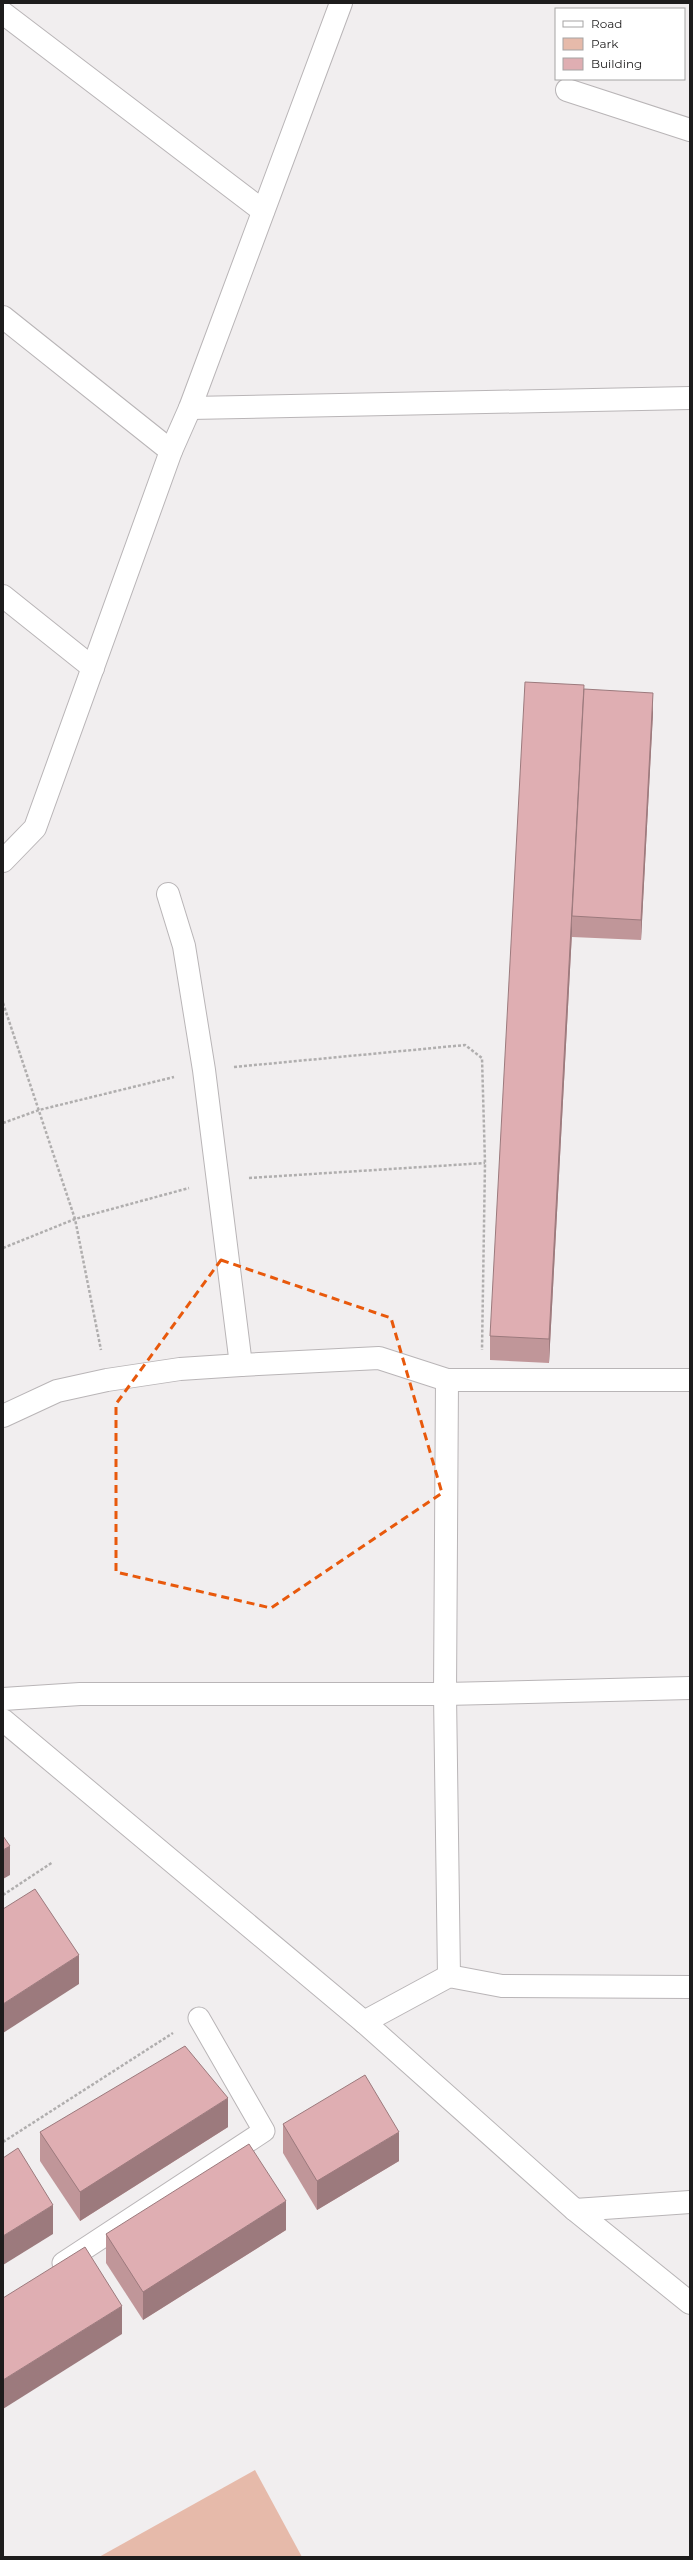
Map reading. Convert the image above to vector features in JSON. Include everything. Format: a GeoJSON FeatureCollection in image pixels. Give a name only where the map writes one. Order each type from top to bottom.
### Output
{"type":"FeatureCollection","features":[{"type":"Feature","properties":{"kind":"street"},"geometry":{"type":"LineString","coordinates":[[3,861],[35,828],[171,451],[190,408],[341,3]]}},
{"type":"Feature","properties":{"kind":"street"},"geometry":{"type":"LineString","coordinates":[[3,13],[263,211]]}},
{"type":"Feature","properties":{"kind":"street"},"geometry":{"type":"LineString","coordinates":[[567,90],[690,130]]}},
{"type":"Feature","properties":{"kind":"street"},"geometry":{"type":"LineString","coordinates":[[3,317],[171,451]]}},
{"type":"Feature","properties":{"kind":"street"},"geometry":{"type":"LineString","coordinates":[[190,408],[690,398]]}},
{"type":"Feature","properties":{"kind":"street"},"geometry":{"type":"LineString","coordinates":[[3,596],[93,668]]}},
{"type":"Feature","properties":{"kind":"street"},"geometry":{"type":"LineString","coordinates":[[168,894],[184,946],[203,1062],[241,1365]]}},
{"type":"Feature","properties":{"kind":"street"},"geometry":{"type":"LineString","coordinates":[[3,1416],[57,1391],[107,1380],[180,1369],[241,1365],[379,1358],[447,1380],[690,1380]]}},
{"type":"Feature","properties":{"kind":"street"},"geometry":{"type":"LineString","coordinates":[[447,1380],[445,1694],[449,1976]]}},
{"type":"Feature","properties":{"kind":"street"},"geometry":{"type":"LineString","coordinates":[[3,1699],[80,1694],[445,1694],[690,1688]]}},
{"type":"Feature","properties":{"kind":"street"},"geometry":{"type":"LineString","coordinates":[[3,1720],[364,2022],[575,2210],[690,2303]]}},
{"type":"Feature","properties":{"kind":"street"},"geometry":{"type":"LineString","coordinates":[[364,2022],[449,1976],[502,1986],[690,1987]]}},
{"type":"Feature","properties":{"kind":"street"},"geometry":{"type":"LineString","coordinates":[[575,2210],[690,2202]]}},
{"type":"Feature","properties":{"kind":"lane"},"geometry":{"type":"LineString","coordinates":[[49,2272],[264,2131],[200,2018]]}},
{"type":"Feature","properties":{"kind":"path"},"geometry":{"type":"LineString","coordinates":[[3,1003],[75,1219],[107,1380]]}},
{"type":"Feature","properties":{"kind":"path"},"geometry":{"type":"LineString","coordinates":[[473,1050],[482,1058],[485,1163],[481,1380]]}},
{"type":"Feature","properties":{"kind":"path"},"geometry":{"type":"LineString","coordinates":[[3,1895],[53,1862]]}},
{"type":"Feature","properties":{"kind":"path"},"geometry":{"type":"LineString","coordinates":[[3,2142],[200,2018]]}},
{"type":"Feature","properties":{"kind":"highlighted area"},"geometry":{"type":"Polygon","coordinates":[[[221,1260],[391,1318],[442,1493],[271,1608],[116,1572],[116,1404],[221,1260]]]}},
{"type":"Feature","properties":{"kind":"green space"},"geometry":{"type":"Polygon","coordinates":[[[255,2470],[302,2557],[99,2557],[255,2470]]]}},
{"type":"Feature","properties":{"kind":"building"},"geometry":{"type":"Polygon","coordinates":[[[525,682],[584,685],[549,1339],[490,1336],[525,682]]]}},
{"type":"Feature","properties":{"kind":"building"},"geometry":{"type":"Polygon","coordinates":[[[584,689],[653,693],[641,920],[572,916],[584,689]]]}},
{"type":"Feature","properties":{"kind":"building"},"geometry":{"type":"Polygon","coordinates":[[[3,1836],[10,1846],[3,1850],[3,1836]]]}},
{"type":"Feature","properties":{"kind":"building"},"geometry":{"type":"Polygon","coordinates":[[[35,1889],[79,1955],[3,2004],[3,1909],[35,1889]]]}},
{"type":"Feature","properties":{"kind":"building"},"geometry":{"type":"Polygon","coordinates":[[[185,2046],[228,2098],[80,2192],[40,2132],[185,2046]]]}},
{"type":"Feature","properties":{"kind":"building"},"geometry":{"type":"Polygon","coordinates":[[[365,2075],[399,2132],[317,2181],[283,2124],[365,2075]]]}},
{"type":"Feature","properties":{"kind":"building"},"geometry":{"type":"Polygon","coordinates":[[[249,2144],[286,2201],[143,2292],[106,2234],[249,2144]]]}},
{"type":"Feature","properties":{"kind":"building"},"geometry":{"type":"Polygon","coordinates":[[[18,2148],[53,2205],[3,2236],[3,2158],[18,2148]]]}},
{"type":"Feature","properties":{"kind":"building"},"geometry":{"type":"Polygon","coordinates":[[[85,2247],[122,2306],[3,2380],[3,2298],[85,2247]]]}}]}
